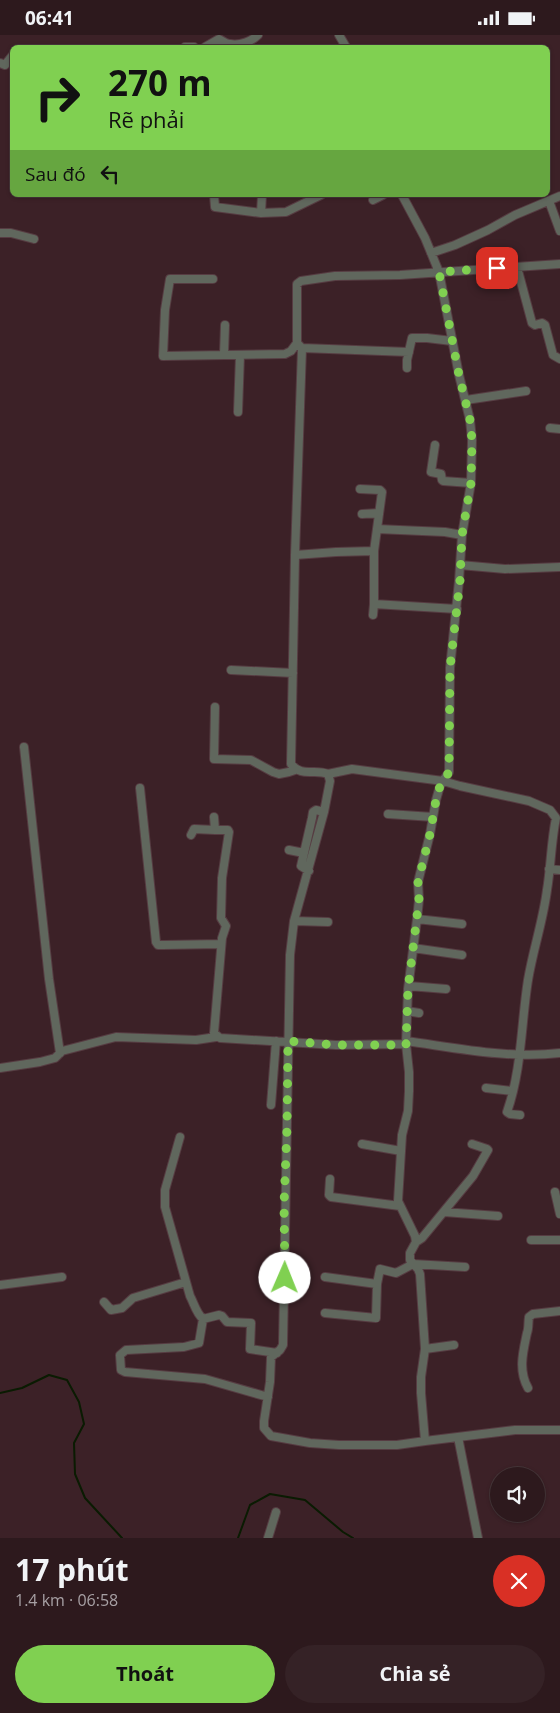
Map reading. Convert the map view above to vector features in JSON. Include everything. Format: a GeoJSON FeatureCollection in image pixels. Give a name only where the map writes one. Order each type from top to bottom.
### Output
{"type":"FeatureCollection","features":[{"type":"Feature","properties":{"kind":"street"},"geometry":{"type":"LineString","coordinates":[[235,45],[254,39],[258,35]]}},
{"type":"Feature","properties":{"kind":"street"},"geometry":{"type":"LineString","coordinates":[[208,45],[219,39],[228,45]]}},
{"type":"Feature","properties":{"kind":"street"},"geometry":{"type":"LineString","coordinates":[[0,63],[5,65],[10,59]]}},
{"type":"Feature","properties":{"kind":"street"},"geometry":{"type":"LineString","coordinates":[[431,253],[488,230],[515,215],[560,196]]}},
{"type":"Feature","properties":{"kind":"street"},"geometry":{"type":"LineString","coordinates":[[214,197],[215,207],[261,213],[286,212],[317,197]]}},
{"type":"Feature","properties":{"kind":"street"},"geometry":{"type":"LineString","coordinates":[[261,213],[262,197]]}},
{"type":"Feature","properties":{"kind":"street"},"geometry":{"type":"LineString","coordinates":[[373,201],[380,197]]}},
{"type":"Feature","properties":{"kind":"street"},"geometry":{"type":"LineString","coordinates":[[403,197],[425,238],[439,272],[452,341],[466,400],[472,440],[471,483],[462,535],[450,668],[449,772],[443,781],[436,800],[418,882],[418,919],[408,986],[406,1043],[409,1091],[408,1111],[402,1135],[398,1201],[416,1242]]}},
{"type":"Feature","properties":{"kind":"street"},"geometry":{"type":"LineString","coordinates":[[549,201],[560,231]]}},
{"type":"Feature","properties":{"kind":"street"},"geometry":{"type":"LineString","coordinates":[[0,233],[11,233],[34,239]]}},
{"type":"Feature","properties":{"kind":"street"},"geometry":{"type":"LineString","coordinates":[[520,1115],[507,1112],[513,1091],[519,1055],[528,980],[548,889],[556,818],[550,810],[529,801],[443,781],[352,769],[328,774],[323,772],[301,772],[291,764],[299,346],[297,284],[301,281],[335,276],[439,272],[560,264]]}},
{"type":"Feature","properties":{"kind":"street"},"geometry":{"type":"LineString","coordinates":[[517,267],[532,323],[535,325],[542,323],[545,325],[553,355],[560,359]]}},
{"type":"Feature","properties":{"kind":"street"},"geometry":{"type":"LineString","coordinates":[[213,279],[170,279],[165,309],[162,355],[285,354],[299,346],[409,352]]}},
{"type":"Feature","properties":{"kind":"street"},"geometry":{"type":"LineString","coordinates":[[224,355],[225,325]]}},
{"type":"Feature","properties":{"kind":"street"},"geometry":{"type":"LineString","coordinates":[[407,368],[412,337],[452,341]]}},
{"type":"Feature","properties":{"kind":"street"},"geometry":{"type":"LineString","coordinates":[[238,412],[240,355]]}},
{"type":"Feature","properties":{"kind":"street"},"geometry":{"type":"LineString","coordinates":[[466,400],[526,391]]}},
{"type":"Feature","properties":{"kind":"street"},"geometry":{"type":"LineString","coordinates":[[550,428],[560,429]]}},
{"type":"Feature","properties":{"kind":"street"},"geometry":{"type":"LineString","coordinates":[[435,445],[431,472],[441,474],[443,481],[471,483]]}},
{"type":"Feature","properties":{"kind":"street"},"geometry":{"type":"LineString","coordinates":[[360,489],[380,490],[382,492],[374,551],[374,604],[372,615]]}},
{"type":"Feature","properties":{"kind":"street"},"geometry":{"type":"LineString","coordinates":[[362,514],[379,513]]}},
{"type":"Feature","properties":{"kind":"street"},"geometry":{"type":"LineString","coordinates":[[377,529],[445,532],[462,535]]}},
{"type":"Feature","properties":{"kind":"street"},"geometry":{"type":"LineString","coordinates":[[295,555],[374,551]]}},
{"type":"Feature","properties":{"kind":"street"},"geometry":{"type":"LineString","coordinates":[[460,565],[505,569],[560,567]]}},
{"type":"Feature","properties":{"kind":"street"},"geometry":{"type":"LineString","coordinates":[[374,604],[456,609]]}},
{"type":"Feature","properties":{"kind":"street"},"geometry":{"type":"LineString","coordinates":[[231,670],[293,673]]}},
{"type":"Feature","properties":{"kind":"street"},"geometry":{"type":"LineString","coordinates":[[215,707],[214,759],[251,760],[279,774],[295,769]]}},
{"type":"Feature","properties":{"kind":"street"},"geometry":{"type":"LineString","coordinates":[[24,747],[49,979],[60,1053]]}},
{"type":"Feature","properties":{"kind":"street"},"geometry":{"type":"LineString","coordinates":[[328,774],[330,781],[324,812],[294,921],[290,955],[283,1345],[271,1357],[264,1427],[271,1436],[310,1443],[338,1445],[397,1445],[515,1429],[560,1430]]}},
{"type":"Feature","properties":{"kind":"street"},"geometry":{"type":"LineString","coordinates":[[140,788],[156,942],[158,945],[221,944]]}},
{"type":"Feature","properties":{"kind":"street"},"geometry":{"type":"LineString","coordinates":[[309,871],[301,867],[313,812],[316,809],[324,812]]}},
{"type":"Feature","properties":{"kind":"street"},"geometry":{"type":"LineString","coordinates":[[388,814],[433,817]]}},
{"type":"Feature","properties":{"kind":"street"},"geometry":{"type":"LineString","coordinates":[[214,817],[215,830]]}},
{"type":"Feature","properties":{"kind":"street"},"geometry":{"type":"LineString","coordinates":[[191,835],[194,829],[228,830],[229,832],[222,877],[221,918],[226,926],[221,944],[214,1033],[216,1037]]}},
{"type":"Feature","properties":{"kind":"street"},"geometry":{"type":"LineString","coordinates":[[289,850],[304,853]]}},
{"type":"Feature","properties":{"kind":"street"},"geometry":{"type":"LineString","coordinates":[[549,869],[560,871]]}},
{"type":"Feature","properties":{"kind":"street"},"geometry":{"type":"LineString","coordinates":[[418,919],[462,924]]}},
{"type":"Feature","properties":{"kind":"street"},"geometry":{"type":"LineString","coordinates":[[294,921],[328,923]]}},
{"type":"Feature","properties":{"kind":"street"},"geometry":{"type":"LineString","coordinates":[[413,948],[462,955]]}},
{"type":"Feature","properties":{"kind":"street"},"geometry":{"type":"LineString","coordinates":[[408,986],[446,989]]}},
{"type":"Feature","properties":{"kind":"street"},"geometry":{"type":"LineString","coordinates":[[407,1011],[420,1013]]}},
{"type":"Feature","properties":{"kind":"street"},"geometry":{"type":"LineString","coordinates":[[0,1068],[40,1062],[54,1058],[60,1053],[116,1037],[196,1040],[216,1037],[220,1039],[288,1041],[336,1045],[406,1043],[519,1055],[560,1053]]}},
{"type":"Feature","properties":{"kind":"street"},"geometry":{"type":"LineString","coordinates":[[271,1105],[276,1041]]}},
{"type":"Feature","properties":{"kind":"street"},"geometry":{"type":"LineString","coordinates":[[486,1088],[513,1091]]}},
{"type":"Feature","properties":{"kind":"street"},"geometry":{"type":"LineString","coordinates":[[180,1137],[165,1190],[165,1207],[186,1282],[197,1311],[203,1319],[199,1343],[184,1347],[126,1350],[120,1355],[121,1370],[125,1372],[205,1379],[268,1397]]}},
{"type":"Feature","properties":{"kind":"street"},"geometry":{"type":"LineString","coordinates":[[425,1441],[421,1377],[425,1349],[420,1274],[410,1260],[410,1253],[416,1242],[422,1238],[473,1176],[488,1151],[472,1143]]}},
{"type":"Feature","properties":{"kind":"street"},"geometry":{"type":"LineString","coordinates":[[362,1145],[401,1151]]}},
{"type":"Feature","properties":{"kind":"street"},"geometry":{"type":"LineString","coordinates":[[330,1179],[329,1195],[331,1197],[400,1206]]}},
{"type":"Feature","properties":{"kind":"street"},"geometry":{"type":"LineString","coordinates":[[555,1191],[560,1214]]}},
{"type":"Feature","properties":{"kind":"street"},"geometry":{"type":"LineString","coordinates":[[444,1212],[498,1216]]}},
{"type":"Feature","properties":{"kind":"street"},"geometry":{"type":"LineString","coordinates":[[531,1240],[560,1240]]}},
{"type":"Feature","properties":{"kind":"street"},"geometry":{"type":"LineString","coordinates":[[325,1313],[376,1318],[380,1269],[396,1273],[413,1264],[465,1267]]}},
{"type":"Feature","properties":{"kind":"street"},"geometry":{"type":"LineString","coordinates":[[0,1285],[62,1277]]}},
{"type":"Feature","properties":{"kind":"street"},"geometry":{"type":"LineString","coordinates":[[325,1277],[378,1284]]}},
{"type":"Feature","properties":{"kind":"street"},"geometry":{"type":"LineString","coordinates":[[104,1302],[111,1310],[122,1308],[133,1298],[186,1282]]}},
{"type":"Feature","properties":{"kind":"street"},"geometry":{"type":"LineString","coordinates":[[528,1388],[523,1379],[522,1355],[528,1333],[529,1317],[533,1314],[560,1311]]}},
{"type":"Feature","properties":{"kind":"street"},"geometry":{"type":"LineString","coordinates":[[203,1319],[219,1315],[227,1322],[251,1323],[250,1349],[277,1353]]}},
{"type":"Feature","properties":{"kind":"street"},"geometry":{"type":"LineString","coordinates":[[425,1349],[454,1345]]}},
{"type":"Feature","properties":{"kind":"street"},"geometry":{"type":"LineString","coordinates":[[458,1437],[478,1538]]}},
{"type":"Feature","properties":{"kind":"street"},"geometry":{"type":"LineString","coordinates":[[268,1538],[276,1512]]}},
{"type":"Feature","properties":{"kind":"waterway"},"geometry":{"type":"LineString","coordinates":[[0,1393],[22,1388],[49,1375],[67,1380],[79,1402],[84,1424],[74,1443],[75,1474],[85,1498],[122,1538]]}},
{"type":"Feature","properties":{"kind":"waterway"},"geometry":{"type":"LineString","coordinates":[[238,1538],[250,1505],[270,1494],[305,1500],[343,1532],[353,1538]]}},
{"type":"Feature","properties":{"kind":"route"},"geometry":{"type":"LineString","coordinates":[[285,1278],[284,1205],[288,1041],[336,1045],[406,1045],[408,989],[418,919],[418,882],[436,800],[440,786],[449,772],[451,658],[460,581],[462,535],[471,483],[472,440],[470,420],[459,375],[439,272],[497,268]]}}]}
